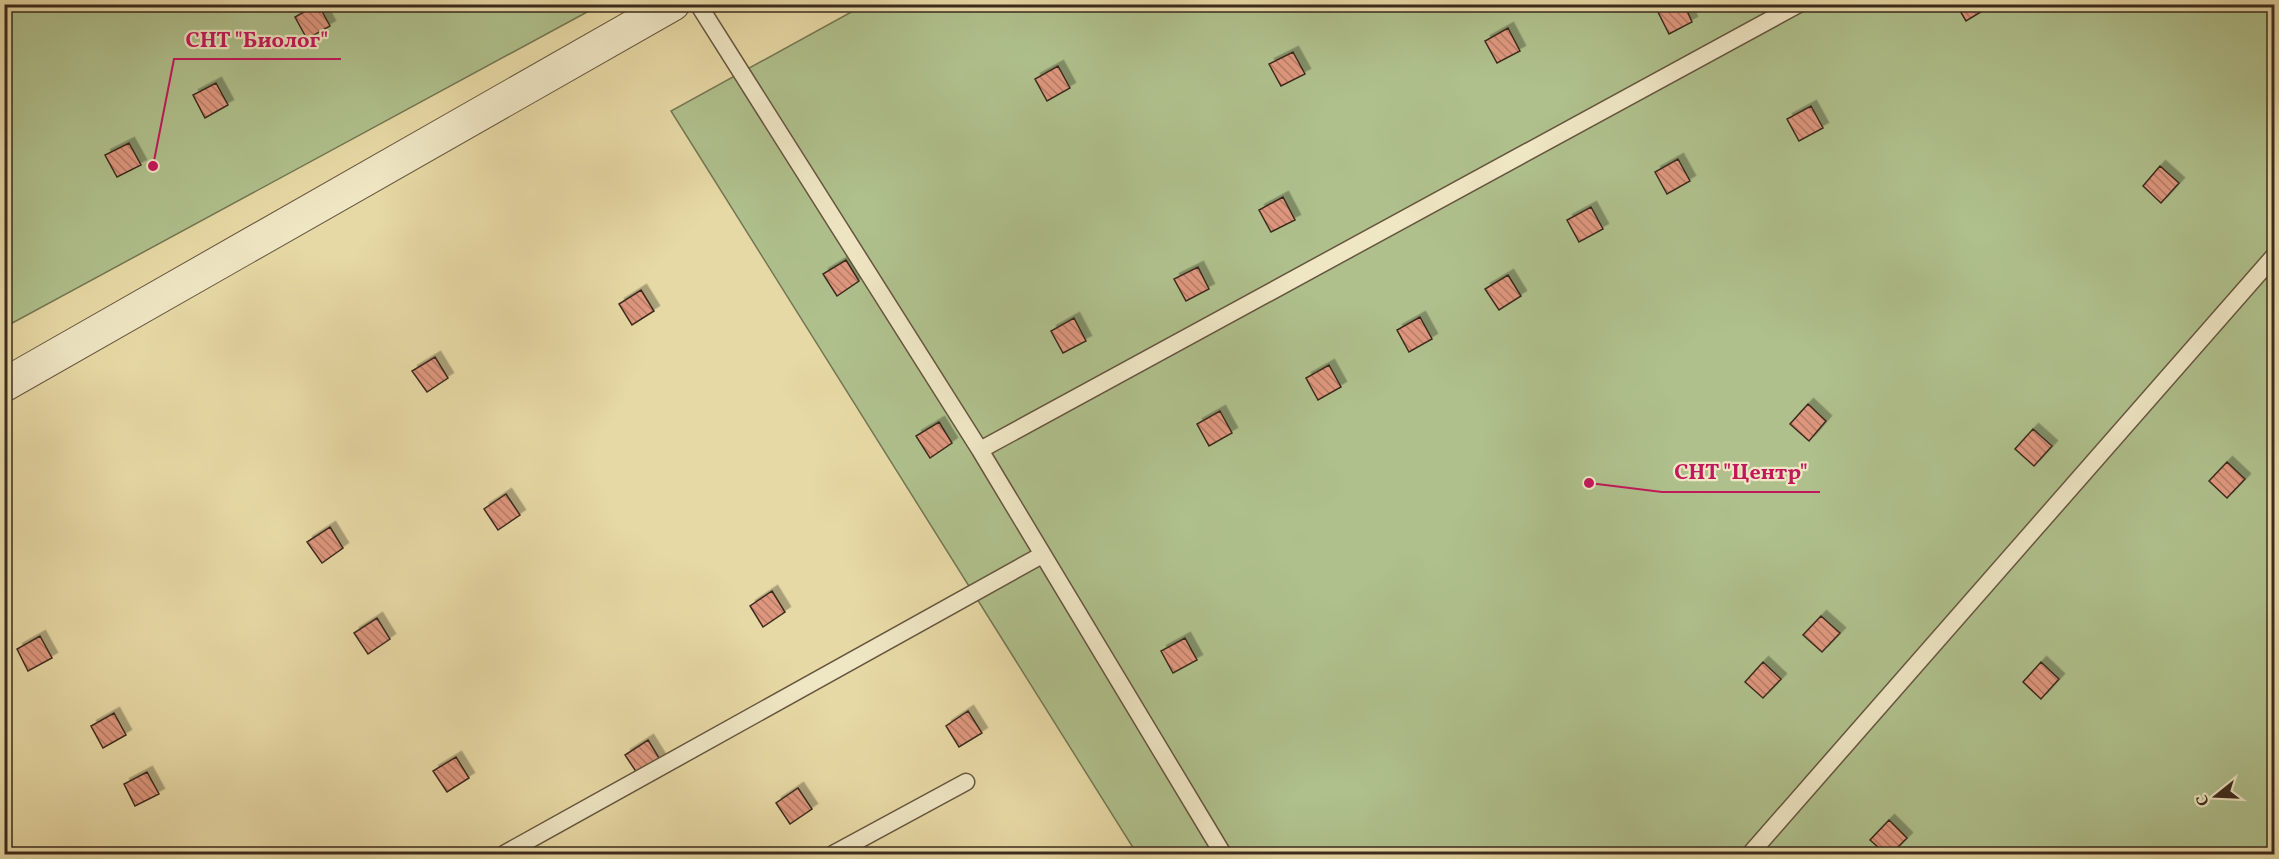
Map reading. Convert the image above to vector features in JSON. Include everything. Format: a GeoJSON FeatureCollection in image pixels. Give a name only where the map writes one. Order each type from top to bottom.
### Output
{"type":"FeatureCollection","features":[{"type":"Feature","properties":{"kind":"street"},"geometry":{"type":"LineString","coordinates":[[4,385],[673,4]]}},
{"type":"Feature","properties":{"kind":"lane"},"geometry":{"type":"LineString","coordinates":[[698,4],[980,450],[1223,855]]}},
{"type":"Feature","properties":{"kind":"lane"},"geometry":{"type":"LineString","coordinates":[[980,450],[1799,4]]}},
{"type":"Feature","properties":{"kind":"lane"},"geometry":{"type":"LineString","coordinates":[[1750,855],[2274,256]]}},
{"type":"Feature","properties":{"kind":"lane"},"geometry":{"type":"LineString","coordinates":[[504,855],[1042,555]]}},
{"type":"Feature","properties":{"kind":"lane"},"geometry":{"type":"LineString","coordinates":[[833,855],[966,782]]}},
{"type":"Feature","properties":{"kind":"green space"},"geometry":{"type":"Polygon","coordinates":[[[5,5],[600,5],[5,327],[5,5]]]}},
{"type":"Feature","properties":{"kind":"green space"},"geometry":{"type":"Polygon","coordinates":[[[864,5],[2274,5],[2274,854],[1137,854],[671,111],[864,5]]]}},
{"type":"Feature","properties":{"kind":"building"},"geometry":{"type":"Polygon","coordinates":[[[318,4],[330,26],[307,39],[295,17],[318,4]]]}},
{"type":"Feature","properties":{"kind":"building"},"geometry":{"type":"Polygon","coordinates":[[[1672,4],[1684,4],[1692,22],[1669,34],[1658,12],[1672,4]]]}},
{"type":"Feature","properties":{"kind":"building"},"geometry":{"type":"Polygon","coordinates":[[[1956,4],[1987,4],[1989,7],[1966,21],[1956,4]]]}},
{"type":"Feature","properties":{"kind":"building"},"geometry":{"type":"Polygon","coordinates":[[[1508,28],[1520,51],[1497,63],[1485,41],[1508,28]]]}},
{"type":"Feature","properties":{"kind":"building"},"geometry":{"type":"Polygon","coordinates":[[[1293,52],[1305,74],[1281,86],[1269,64],[1293,52]]]}},
{"type":"Feature","properties":{"kind":"building"},"geometry":{"type":"Polygon","coordinates":[[[1058,66],[1070,88],[1047,101],[1035,79],[1058,66]]]}},
{"type":"Feature","properties":{"kind":"building"},"geometry":{"type":"Polygon","coordinates":[[[216,83],[228,105],[205,118],[193,95],[216,83]]]}},
{"type":"Feature","properties":{"kind":"building"},"geometry":{"type":"Polygon","coordinates":[[[1811,106],[1823,128],[1799,141],[1787,119],[1811,106]]]}},
{"type":"Feature","properties":{"kind":"building"},"geometry":{"type":"Polygon","coordinates":[[[129,143],[141,165],[117,177],[105,155],[129,143]]]}},
{"type":"Feature","properties":{"kind":"building"},"geometry":{"type":"Polygon","coordinates":[[[1678,159],[1690,181],[1667,194],[1655,172],[1678,159]]]}},
{"type":"Feature","properties":{"kind":"building"},"geometry":{"type":"Polygon","coordinates":[[[2160,166],[2179,183],[2161,203],[2143,186],[2160,166]]]}},
{"type":"Feature","properties":{"kind":"building"},"geometry":{"type":"Polygon","coordinates":[[[1283,197],[1295,220],[1271,232],[1259,210],[1283,197]]]}},
{"type":"Feature","properties":{"kind":"building"},"geometry":{"type":"Polygon","coordinates":[[[1591,207],[1603,229],[1579,242],[1567,220],[1591,207]]]}},
{"type":"Feature","properties":{"kind":"building"},"geometry":{"type":"Polygon","coordinates":[[[846,260],[859,281],[837,296],[823,274],[846,260]]]}},
{"type":"Feature","properties":{"kind":"building"},"geometry":{"type":"Polygon","coordinates":[[[1198,267],[1209,289],[1186,301],[1174,279],[1198,267]]]}},
{"type":"Feature","properties":{"kind":"building"},"geometry":{"type":"Polygon","coordinates":[[[1508,275],[1521,296],[1499,310],[1485,289],[1508,275]]]}},
{"type":"Feature","properties":{"kind":"building"},"geometry":{"type":"Polygon","coordinates":[[[641,290],[654,311],[632,325],[619,304],[641,290]]]}},
{"type":"Feature","properties":{"kind":"building"},"geometry":{"type":"Polygon","coordinates":[[[1420,317],[1432,339],[1409,352],[1397,330],[1420,317]]]}},
{"type":"Feature","properties":{"kind":"building"},"geometry":{"type":"Polygon","coordinates":[[[1074,318],[1086,341],[1063,353],[1051,331],[1074,318]]]}},
{"type":"Feature","properties":{"kind":"building"},"geometry":{"type":"Polygon","coordinates":[[[435,357],[448,378],[427,392],[412,371],[435,357]]]}},
{"type":"Feature","properties":{"kind":"building"},"geometry":{"type":"Polygon","coordinates":[[[1329,365],[1341,387],[1318,400],[1306,378],[1329,365]]]}},
{"type":"Feature","properties":{"kind":"building"},"geometry":{"type":"Polygon","coordinates":[[[1808,404],[1826,421],[1809,441],[1790,424],[1808,404]]]}},
{"type":"Feature","properties":{"kind":"building"},"geometry":{"type":"Polygon","coordinates":[[[1220,411],[1232,433],[1209,446],[1197,424],[1220,411]]]}},
{"type":"Feature","properties":{"kind":"building"},"geometry":{"type":"Polygon","coordinates":[[[939,422],[952,443],[930,458],[916,436],[939,422]]]}},
{"type":"Feature","properties":{"kind":"building"},"geometry":{"type":"Polygon","coordinates":[[[2033,429],[2052,446],[2034,466],[2015,449],[2033,429]]]}},
{"type":"Feature","properties":{"kind":"building"},"geometry":{"type":"Polygon","coordinates":[[[2227,462],[2245,479],[2227,498],[2209,481],[2227,462]]]}},
{"type":"Feature","properties":{"kind":"building"},"geometry":{"type":"Polygon","coordinates":[[[506,494],[520,515],[498,530],[484,509],[506,494]]]}},
{"type":"Feature","properties":{"kind":"building"},"geometry":{"type":"Polygon","coordinates":[[[330,527],[343,548],[322,563],[307,542],[330,527]]]}},
{"type":"Feature","properties":{"kind":"building"},"geometry":{"type":"Polygon","coordinates":[[[772,591],[785,612],[763,627],[750,606],[772,591]]]}},
{"type":"Feature","properties":{"kind":"building"},"geometry":{"type":"Polygon","coordinates":[[[1821,616],[1840,633],[1822,652],[1803,635],[1821,616]]]}},
{"type":"Feature","properties":{"kind":"building"},"geometry":{"type":"Polygon","coordinates":[[[377,618],[390,639],[368,654],[354,633],[377,618]]]}},
{"type":"Feature","properties":{"kind":"building"},"geometry":{"type":"Polygon","coordinates":[[[40,636],[52,658],[28,671],[17,649],[40,636]]]}},
{"type":"Feature","properties":{"kind":"building"},"geometry":{"type":"Polygon","coordinates":[[[1185,638],[1197,660],[1173,673],[1161,651],[1185,638]]]}},
{"type":"Feature","properties":{"kind":"building"},"geometry":{"type":"Polygon","coordinates":[[[1763,662],[1781,679],[1763,698],[1745,682],[1763,662]]]}},
{"type":"Feature","properties":{"kind":"building"},"geometry":{"type":"Polygon","coordinates":[[[2041,662],[2059,679],[2041,699],[2023,682],[2041,662]]]}},
{"type":"Feature","properties":{"kind":"building"},"geometry":{"type":"Polygon","coordinates":[[[968,711],[982,733],[959,747],[946,726],[968,711]]]}},
{"type":"Feature","properties":{"kind":"building"},"geometry":{"type":"Polygon","coordinates":[[[114,713],[126,735],[103,748],[91,726],[114,713]]]}},
{"type":"Feature","properties":{"kind":"building"},"geometry":{"type":"Polygon","coordinates":[[[648,740],[661,761],[639,776],[625,755],[648,740]]]}},
{"type":"Feature","properties":{"kind":"building"},"geometry":{"type":"Polygon","coordinates":[[[456,757],[469,778],[447,792],[433,771],[456,757]]]}},
{"type":"Feature","properties":{"kind":"building"},"geometry":{"type":"Polygon","coordinates":[[[147,772],[159,794],[135,806],[124,784],[147,772]]]}},
{"type":"Feature","properties":{"kind":"building"},"geometry":{"type":"Polygon","coordinates":[[[798,788],[812,809],[790,824],[776,803],[798,788]]]}},
{"type":"Feature","properties":{"kind":"building"},"geometry":{"type":"Polygon","coordinates":[[[1889,820],[1907,838],[1891,854],[1886,854],[1870,840],[1889,820]]]}},
{"type":"Feature","properties":{"kind":"place","name":"СНТ \"Биолог\""},"geometry":{"type":"Point","coordinates":[153,166]}},
{"type":"Feature","properties":{"kind":"place","name":"СНТ \"Центр\""},"geometry":{"type":"Point","coordinates":[1589,483]}}]}
